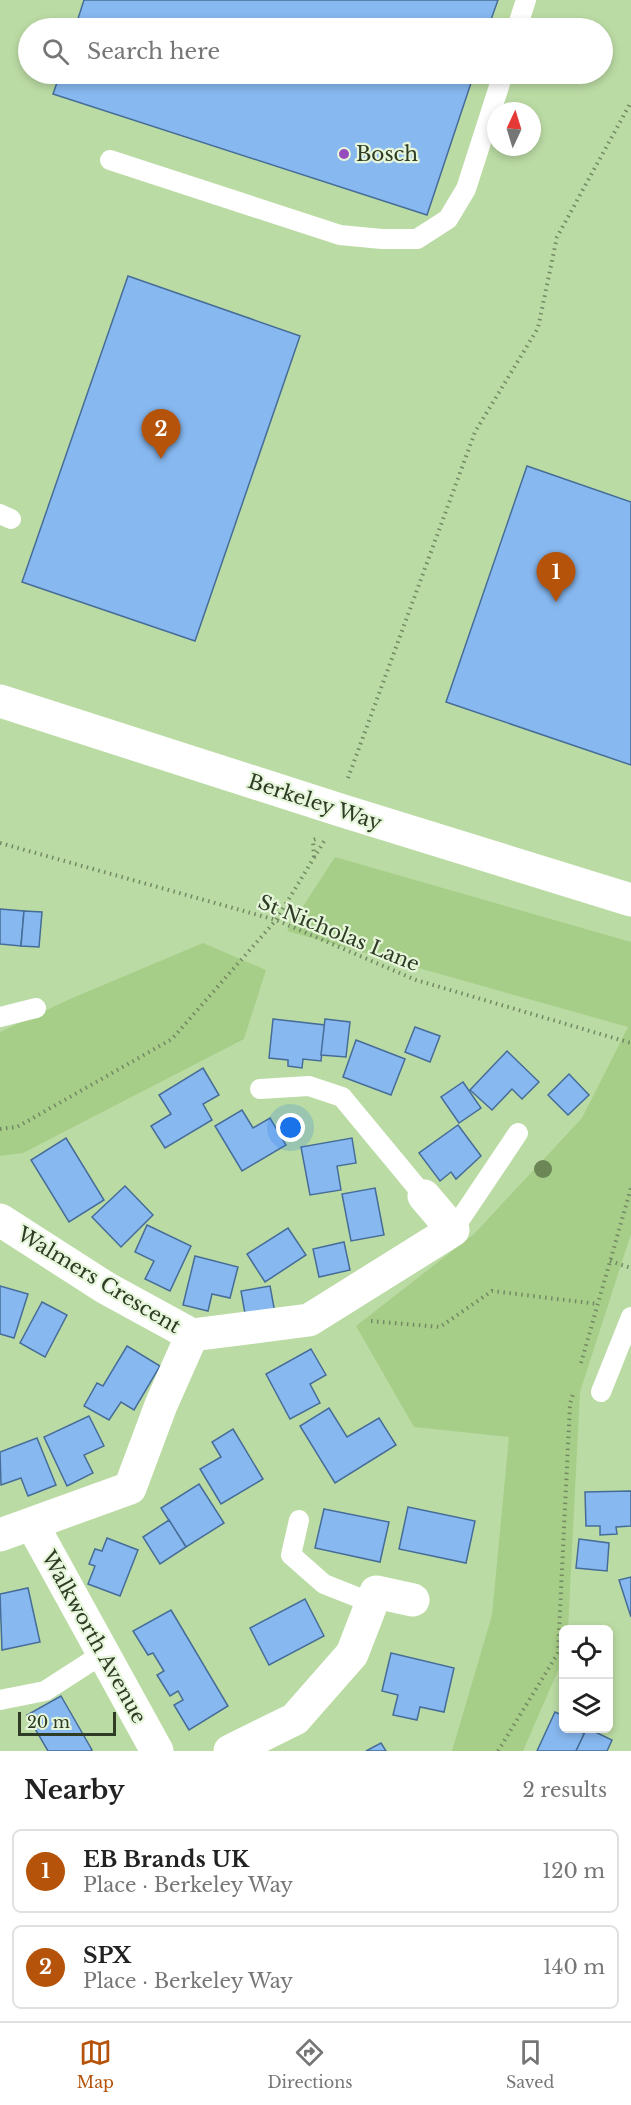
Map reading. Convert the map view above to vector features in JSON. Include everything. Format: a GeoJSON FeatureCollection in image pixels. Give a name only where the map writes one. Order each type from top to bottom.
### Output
{"type":"FeatureCollection","features":[{"type":"Feature","properties":{"kind":"street","name":"Berkeley Way"},"geometry":{"type":"LineString","coordinates":[[0,701],[631,900]]}},
{"type":"Feature","properties":{"kind":"street"},"geometry":{"type":"LineString","coordinates":[[424,1196],[453,1230]]}},
{"type":"Feature","properties":{"kind":"street","name":"Walmers Crescent"},"geometry":{"type":"LineString","coordinates":[[0,1220],[106,1288],[192,1335],[309,1320],[453,1230]]}},
{"type":"Feature","properties":{"kind":"street"},"geometry":{"type":"LineString","coordinates":[[0,1535],[130,1488],[161,1404],[192,1335]]}},
{"type":"Feature","properties":{"kind":"street","name":"Walkworth Avenue"},"geometry":{"type":"LineString","coordinates":[[32,1524],[157,1751]]}},
{"type":"Feature","properties":{"kind":"street"},"geometry":{"type":"LineString","coordinates":[[230,1751],[295,1719],[352,1654],[376,1592],[413,1600]]}},
{"type":"Feature","properties":{"kind":"lane"},"geometry":{"type":"LineString","coordinates":[[520,18],[526,0]]}},
{"type":"Feature","properties":{"kind":"lane"},"geometry":{"type":"LineString","coordinates":[[110,160],[340,235],[382,239],[417,238],[448,219],[466,189],[500,84]]}},
{"type":"Feature","properties":{"kind":"lane"},"geometry":{"type":"LineString","coordinates":[[0,1017],[36,1008]]}},
{"type":"Feature","properties":{"kind":"lane"},"geometry":{"type":"LineString","coordinates":[[260,1089],[309,1086],[342,1097],[424,1196]]}},
{"type":"Feature","properties":{"kind":"lane"},"geometry":{"type":"LineString","coordinates":[[453,1230],[518,1134]]}},
{"type":"Feature","properties":{"kind":"lane"},"geometry":{"type":"LineString","coordinates":[[601,1392],[631,1317]]}},
{"type":"Feature","properties":{"kind":"lane"},"geometry":{"type":"LineString","coordinates":[[299,1520],[291,1555],[324,1584],[372,1603]]}},
{"type":"Feature","properties":{"kind":"lane"},"geometry":{"type":"LineString","coordinates":[[0,1700],[45,1691],[104,1653]]}},
{"type":"Feature","properties":{"kind":"path"},"geometry":{"type":"LineString","coordinates":[[346,784],[475,432],[538,328],[557,237],[631,102]]}},
{"type":"Feature","properties":{"kind":"path"},"geometry":{"type":"LineString","coordinates":[[315,858],[314,840],[328,835]]}},
{"type":"Feature","properties":{"kind":"path","name":"St Nicholas Lane"},"geometry":{"type":"LineString","coordinates":[[0,843],[276,920],[416,980],[631,1043]]}},
{"type":"Feature","properties":{"kind":"path"},"geometry":{"type":"LineString","coordinates":[[0,1129],[17,1127],[172,1039],[276,920],[323,843]]}},
{"type":"Feature","properties":{"kind":"path"},"geometry":{"type":"LineString","coordinates":[[579,1370],[631,1188]]}},
{"type":"Feature","properties":{"kind":"path"},"geometry":{"type":"LineString","coordinates":[[610,1261],[631,1268]]}},
{"type":"Feature","properties":{"kind":"path"},"geometry":{"type":"LineString","coordinates":[[364,1321],[440,1327],[492,1291],[598,1304]]}},
{"type":"Feature","properties":{"kind":"path"},"geometry":{"type":"LineString","coordinates":[[498,1751],[558,1653],[570,1404],[576,1382]]}},
{"type":"Feature","properties":{"kind":"green space"},"geometry":{"type":"Polygon","coordinates":[[[335,857],[631,942],[631,1234],[580,1392],[568,1625],[559,1625],[559,1668],[523,1751],[452,1751],[492,1615],[509,1437],[414,1427],[356,1326],[474,1234],[582,1118],[628,1027],[287,931],[335,857]]]}},
{"type":"Feature","properties":{"kind":"green space"},"geometry":{"type":"Polygon","coordinates":[[[203,943],[266,970],[244,1039],[23,1153],[0,1156],[0,1032],[70,999],[203,943]]]}},
{"type":"Feature","properties":{"kind":"building"},"geometry":{"type":"Polygon","coordinates":[[[84,0],[498,0],[492,18],[78,18],[84,0]]]}},
{"type":"Feature","properties":{"kind":"building","name":"Bosch"},"geometry":{"type":"Polygon","coordinates":[[[56,84],[471,84],[427,215],[53,94],[56,84]]]}},
{"type":"Feature","properties":{"kind":"building"},"geometry":{"type":"Polygon","coordinates":[[[128,276],[300,336],[195,641],[22,582],[128,276]]]}},
{"type":"Feature","properties":{"kind":"building"},"geometry":{"type":"Polygon","coordinates":[[[527,466],[631,502],[631,765],[446,702],[527,466]]]}},
{"type":"Feature","properties":{"kind":"building"},"geometry":{"type":"Polygon","coordinates":[[[0,909],[24,911],[21,946],[0,944],[0,909]]]}},
{"type":"Feature","properties":{"kind":"building"},"geometry":{"type":"Polygon","coordinates":[[[24,911],[42,912],[39,947],[21,946],[24,911]]]}},
{"type":"Feature","properties":{"kind":"building"},"geometry":{"type":"Polygon","coordinates":[[[273,1019],[325,1025],[321,1061],[303,1059],[302,1068],[288,1066],[288,1060],[269,1058],[273,1019]]]}},
{"type":"Feature","properties":{"kind":"building"},"geometry":{"type":"Polygon","coordinates":[[[325,1019],[350,1022],[346,1057],[321,1055],[325,1019]]]}},
{"type":"Feature","properties":{"kind":"building"},"geometry":{"type":"Polygon","coordinates":[[[415,1027],[440,1036],[430,1062],[405,1052],[415,1027]]]}},
{"type":"Feature","properties":{"kind":"building"},"geometry":{"type":"Polygon","coordinates":[[[356,1040],[405,1059],[391,1095],[343,1077],[356,1040]]]}},
{"type":"Feature","properties":{"kind":"building"},"geometry":{"type":"Polygon","coordinates":[[[507,1051],[539,1082],[522,1099],[512,1089],[492,1110],[470,1090],[507,1051]]]}},
{"type":"Feature","properties":{"kind":"building"},"geometry":{"type":"Polygon","coordinates":[[[203,1068],[219,1095],[203,1104],[212,1120],[165,1148],[151,1126],[171,1114],[159,1095],[203,1068]]]}},
{"type":"Feature","properties":{"kind":"building"},"geometry":{"type":"Polygon","coordinates":[[[569,1074],[589,1095],[568,1115],[548,1095],[569,1074]]]}},
{"type":"Feature","properties":{"kind":"building"},"geometry":{"type":"Polygon","coordinates":[[[463,1082],[481,1108],[459,1123],[441,1097],[463,1082]]]}},
{"type":"Feature","properties":{"kind":"building"},"geometry":{"type":"Polygon","coordinates":[[[242,1110],[253,1128],[270,1118],[286,1145],[242,1171],[215,1126],[242,1110]]]}},
{"type":"Feature","properties":{"kind":"building"},"geometry":{"type":"Polygon","coordinates":[[[458,1125],[481,1156],[456,1179],[451,1172],[440,1181],[419,1153],[458,1125]]]}},
{"type":"Feature","properties":{"kind":"building"},"geometry":{"type":"Polygon","coordinates":[[[66,1138],[104,1200],[69,1222],[31,1160],[66,1138]]]}},
{"type":"Feature","properties":{"kind":"building"},"geometry":{"type":"Polygon","coordinates":[[[352,1138],[356,1163],[337,1166],[341,1190],[310,1195],[301,1147],[352,1138]]]}},
{"type":"Feature","properties":{"kind":"building"},"geometry":{"type":"Polygon","coordinates":[[[125,1186],[153,1215],[121,1247],[92,1217],[125,1186]]]}},
{"type":"Feature","properties":{"kind":"building"},"geometry":{"type":"Polygon","coordinates":[[[375,1188],[384,1235],[351,1241],[342,1194],[375,1188]]]}},
{"type":"Feature","properties":{"kind":"building"},"geometry":{"type":"Polygon","coordinates":[[[147,1225],[191,1246],[170,1291],[145,1279],[154,1261],[135,1252],[147,1225]]]}},
{"type":"Feature","properties":{"kind":"building"},"geometry":{"type":"Polygon","coordinates":[[[288,1228],[306,1255],[265,1282],[247,1254],[288,1228]]]}},
{"type":"Feature","properties":{"kind":"building"},"geometry":{"type":"Polygon","coordinates":[[[344,1242],[350,1270],[319,1277],[313,1249],[344,1242]]]}},
{"type":"Feature","properties":{"kind":"building"},"geometry":{"type":"Polygon","coordinates":[[[195,1256],[238,1267],[230,1298],[212,1294],[208,1311],[183,1305],[195,1256]]]}},
{"type":"Feature","properties":{"kind":"building"},"geometry":{"type":"Polygon","coordinates":[[[0,1286],[28,1294],[14,1338],[0,1334],[0,1286]]]}},
{"type":"Feature","properties":{"kind":"building"},"geometry":{"type":"Polygon","coordinates":[[[270,1286],[275,1313],[246,1319],[241,1291],[270,1286]]]}},
{"type":"Feature","properties":{"kind":"building"},"geometry":{"type":"Polygon","coordinates":[[[42,1302],[67,1315],[45,1357],[20,1343],[42,1302]]]}},
{"type":"Feature","properties":{"kind":"building"},"geometry":{"type":"Polygon","coordinates":[[[127,1346],[160,1366],[134,1410],[121,1402],[109,1420],[84,1406],[97,1383],[103,1386],[127,1346]]]}},
{"type":"Feature","properties":{"kind":"building"},"geometry":{"type":"Polygon","coordinates":[[[311,1349],[326,1375],[310,1384],[320,1403],[290,1419],[266,1374],[311,1349]]]}},
{"type":"Feature","properties":{"kind":"building"},"geometry":{"type":"Polygon","coordinates":[[[329,1408],[347,1437],[379,1418],[396,1445],[335,1483],[300,1426],[329,1408]]]}},
{"type":"Feature","properties":{"kind":"building"},"geometry":{"type":"Polygon","coordinates":[[[89,1416],[104,1446],[84,1455],[93,1473],[67,1486],[44,1437],[89,1416]]]}},
{"type":"Feature","properties":{"kind":"building"},"geometry":{"type":"Polygon","coordinates":[[[233,1429],[263,1479],[221,1504],[200,1469],[221,1457],[212,1442],[233,1429]]]}},
{"type":"Feature","properties":{"kind":"building"},"geometry":{"type":"Polygon","coordinates":[[[37,1438],[56,1485],[28,1496],[21,1478],[1,1485],[0,1452],[37,1438]]]}},
{"type":"Feature","properties":{"kind":"building"},"geometry":{"type":"Polygon","coordinates":[[[199,1484],[224,1523],[186,1547],[161,1508],[199,1484]]]}},
{"type":"Feature","properties":{"kind":"building"},"geometry":{"type":"Polygon","coordinates":[[[631,1491],[631,1526],[616,1527],[617,1534],[600,1535],[600,1526],[586,1526],[585,1492],[631,1491]]]}},
{"type":"Feature","properties":{"kind":"building"},"geometry":{"type":"Polygon","coordinates":[[[408,1507],[475,1521],[466,1563],[399,1549],[408,1507]]]}},
{"type":"Feature","properties":{"kind":"building"},"geometry":{"type":"Polygon","coordinates":[[[324,1509],[389,1522],[380,1562],[315,1548],[324,1509]]]}},
{"type":"Feature","properties":{"kind":"building"},"geometry":{"type":"Polygon","coordinates":[[[169,1520],[186,1547],[160,1564],[143,1537],[169,1520]]]}},
{"type":"Feature","properties":{"kind":"building"},"geometry":{"type":"Polygon","coordinates":[[[107,1538],[138,1550],[120,1596],[88,1584],[95,1566],[89,1564],[95,1549],[102,1551],[107,1538]]]}},
{"type":"Feature","properties":{"kind":"building"},"geometry":{"type":"Polygon","coordinates":[[[579,1539],[609,1543],[607,1571],[576,1568],[579,1539]]]}},
{"type":"Feature","properties":{"kind":"building"},"geometry":{"type":"Polygon","coordinates":[[[631,1577],[631,1617],[619,1580],[631,1577]]]}},
{"type":"Feature","properties":{"kind":"building"},"geometry":{"type":"Polygon","coordinates":[[[28,1588],[40,1642],[2,1650],[0,1594],[28,1588]]]}},
{"type":"Feature","properties":{"kind":"building"},"geometry":{"type":"Polygon","coordinates":[[[305,1599],[324,1636],[269,1665],[250,1628],[305,1599]]]}},
{"type":"Feature","properties":{"kind":"building"},"geometry":{"type":"Polygon","coordinates":[[[171,1610],[228,1706],[189,1730],[174,1705],[183,1700],[178,1691],[170,1696],[157,1675],[164,1671],[153,1653],[148,1655],[133,1631],[171,1610]]]}},
{"type":"Feature","properties":{"kind":"building"},"geometry":{"type":"Polygon","coordinates":[[[391,1653],[454,1668],[444,1712],[420,1707],[417,1720],[393,1715],[398,1695],[382,1691],[391,1653]]]}},
{"type":"Feature","properties":{"kind":"building"},"geometry":{"type":"Polygon","coordinates":[[[61,1696],[92,1750],[48,1751],[27,1715],[61,1696]]]}},
{"type":"Feature","properties":{"kind":"building"},"geometry":{"type":"Polygon","coordinates":[[[555,1712],[559,1714],[559,1733],[584,1734],[576,1751],[537,1751],[555,1712]]]}},
{"type":"Feature","properties":{"kind":"building"},"geometry":{"type":"Polygon","coordinates":[[[585,1733],[597,1733],[612,1740],[607,1751],[576,1751],[585,1733]]]}},
{"type":"Feature","properties":{"kind":"building"},"geometry":{"type":"Polygon","coordinates":[[[381,1743],[386,1751],[366,1751],[381,1743]]]}},
{"type":"Feature","properties":{"kind":"place","name":"Bosch"},"geometry":{"type":"Point","coordinates":[344,154]}},
{"type":"Feature","properties":{"kind":"place","name":"SPX"},"geometry":{"type":"Point","coordinates":[161,459]}},
{"type":"Feature","properties":{"kind":"place","name":"EB Brands UK"},"geometry":{"type":"Point","coordinates":[556,602]}}]}
